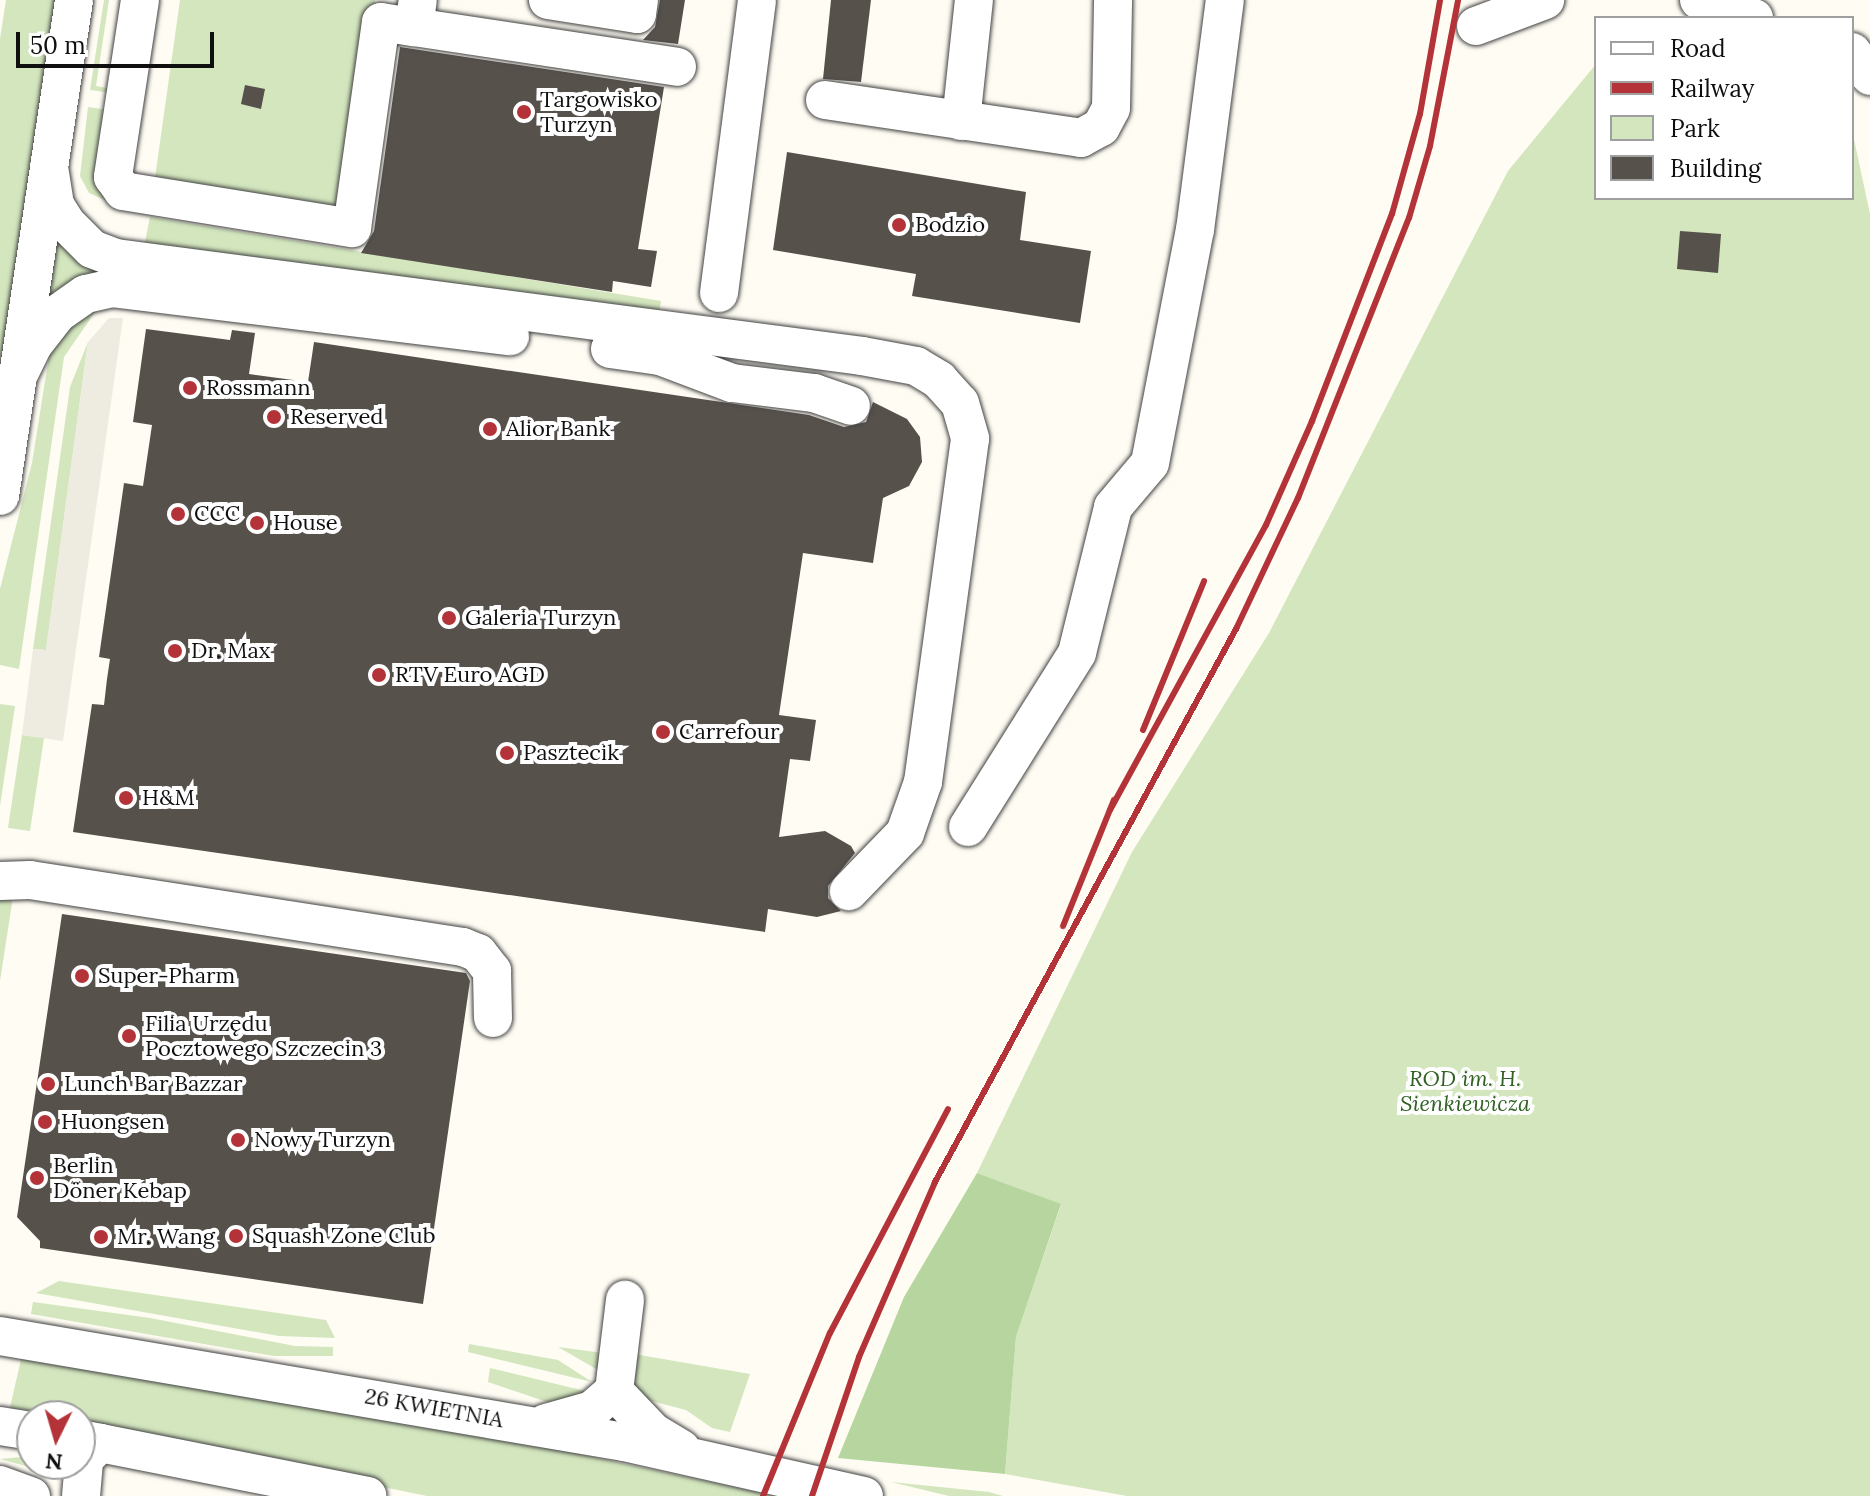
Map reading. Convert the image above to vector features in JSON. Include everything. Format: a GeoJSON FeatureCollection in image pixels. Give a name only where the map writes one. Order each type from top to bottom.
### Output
{"type":"FeatureCollection","features":[{"type":"Feature","properties":{"kind":"street"},"geometry":{"type":"LineString","coordinates":[[0,496],[74,0]]}},
{"type":"Feature","properties":{"kind":"street"},"geometry":{"type":"LineString","coordinates":[[140,0],[113,177],[123,191],[352,228],[381,22],[416,13],[534,45],[677,67]]}},
{"type":"Feature","properties":{"kind":"street"},"geometry":{"type":"LineString","coordinates":[[534,0],[534,45]]}},
{"type":"Feature","properties":{"kind":"street"},"geometry":{"type":"LineString","coordinates":[[548,0],[637,14],[639,0]]}},
{"type":"Feature","properties":{"kind":"street"},"geometry":{"type":"LineString","coordinates":[[719,293],[757,0]]}},
{"type":"Feature","properties":{"kind":"street"},"geometry":{"type":"LineString","coordinates":[[961,121],[974,0]]}},
{"type":"Feature","properties":{"kind":"street"},"geometry":{"type":"LineString","coordinates":[[825,100],[1062,139],[1081,138],[1101,127],[1113,97],[1113,0]]}},
{"type":"Feature","properties":{"kind":"street"},"geometry":{"type":"LineString","coordinates":[[968,827],[1077,653],[1113,507],[1150,463],[1199,205],[1225,0]]}},
{"type":"Feature","properties":{"kind":"street"},"geometry":{"type":"LineString","coordinates":[[1476,26],[1545,0]]}},
{"type":"Feature","properties":{"kind":"street"},"geometry":{"type":"LineString","coordinates":[[1699,0],[1748,16]]}},
{"type":"Feature","properties":{"kind":"street"},"geometry":{"type":"LineString","coordinates":[[1854,55],[1870,76]]}},
{"type":"Feature","properties":{"kind":"street"},"geometry":{"type":"LineString","coordinates":[[49,167],[55,205],[67,224],[92,249],[119,259],[862,356],[916,366],[939,380],[960,403],[970,439],[923,782],[905,833],[849,891]]}},
{"type":"Feature","properties":{"kind":"street"},"geometry":{"type":"LineString","coordinates":[[18,376],[39,336],[67,305],[86,294],[122,288],[644,353],[732,383],[814,393],[851,406]]}},
{"type":"Feature","properties":{"kind":"street"},"geometry":{"type":"LineString","coordinates":[[0,881],[42,882],[463,947],[478,953],[492,971],[493,1018]]}},
{"type":"Feature","properties":{"kind":"street"},"geometry":{"type":"LineString","coordinates":[[515,1422],[568,1419],[592,1410],[614,1391],[625,1300]]}},
{"type":"Feature","properties":{"kind":"street","name":"26 KWIETNIA"},"geometry":{"type":"LineString","coordinates":[[0,1336],[515,1422],[704,1458],[864,1496]]}},
{"type":"Feature","properties":{"kind":"street"},"geometry":{"type":"LineString","coordinates":[[614,1391],[653,1432],[704,1458]]}},
{"type":"Feature","properties":{"kind":"street"},"geometry":{"type":"LineString","coordinates":[[96,1442],[367,1496]]}},
{"type":"Feature","properties":{"kind":"street"},"geometry":{"type":"LineString","coordinates":[[0,1485],[31,1496]]}},
{"type":"Feature","properties":{"kind":"green space"},"geometry":{"type":"Polygon","coordinates":[[[6,0],[60,0],[0,381],[0,39],[6,0]]]}},
{"type":"Feature","properties":{"kind":"green space"},"geometry":{"type":"Polygon","coordinates":[[[104,0],[109,0],[96,86],[112,89],[112,93],[90,90],[104,0]]]}},
{"type":"Feature","properties":{"kind":"green space"},"geometry":{"type":"Polygon","coordinates":[[[180,0],[375,0],[343,214],[154,185],[180,0]]]}},
{"type":"Feature","properties":{"kind":"green space","name":"ROD im. H. Sienkiewicza"},"geometry":{"type":"Polygon","coordinates":[[[1594,66],[1594,200],[1854,200],[1854,139],[1870,214],[1870,1496],[1127,1496],[1005,1474],[1016,1337],[1061,1205],[977,1173],[1132,852],[1269,633],[1508,171],[1594,66]]]}},
{"type":"Feature","properties":{"kind":"green space"},"geometry":{"type":"Polygon","coordinates":[[[88,107],[108,110],[98,186],[107,201],[89,193],[80,176],[88,107]]]}},
{"type":"Feature","properties":{"kind":"green space"},"geometry":{"type":"Polygon","coordinates":[[[150,217],[661,301],[657,324],[142,257],[150,217]]]}},
{"type":"Feature","properties":{"kind":"green space"},"geometry":{"type":"Polygon","coordinates":[[[53,233],[103,269],[42,306],[53,233]]]}},
{"type":"Feature","properties":{"kind":"green space"},"geometry":{"type":"Polygon","coordinates":[[[96,304],[95,312],[64,357],[19,669],[0,665],[0,589],[32,463],[49,356],[53,341],[96,304]]]}},
{"type":"Feature","properties":{"kind":"green space"},"geometry":{"type":"Polygon","coordinates":[[[88,342],[46,650],[33,649],[70,387],[88,342]]]}},
{"type":"Feature","properties":{"kind":"green space"},"geometry":{"type":"Polygon","coordinates":[[[0,704],[15,706],[0,806],[0,704]]]}},
{"type":"Feature","properties":{"kind":"green space"},"geometry":{"type":"Polygon","coordinates":[[[22,735],[44,738],[30,831],[8,828],[22,735]]]}},
{"type":"Feature","properties":{"kind":"green space"},"geometry":{"type":"Polygon","coordinates":[[[14,890],[0,981],[0,891],[14,890]]]}},
{"type":"Feature","properties":{"kind":"green space"},"geometry":{"type":"Polygon","coordinates":[[[977,1173],[1061,1204],[1016,1337],[1005,1474],[838,1458],[904,1297],[977,1173]]]}},
{"type":"Feature","properties":{"kind":"green space"},"geometry":{"type":"Polygon","coordinates":[[[59,1281],[326,1320],[335,1338],[279,1336],[36,1293],[59,1281]]]}},
{"type":"Feature","properties":{"kind":"green space"},"geometry":{"type":"Polygon","coordinates":[[[33,1302],[150,1318],[295,1346],[333,1347],[333,1356],[274,1356],[31,1314],[33,1302]]]}},
{"type":"Feature","properties":{"kind":"green space"},"geometry":{"type":"Polygon","coordinates":[[[469,1344],[558,1360],[592,1382],[468,1352],[469,1344]]]}},
{"type":"Feature","properties":{"kind":"green space"},"geometry":{"type":"Polygon","coordinates":[[[558,1347],[603,1353],[598,1370],[558,1347]]]}},
{"type":"Feature","properties":{"kind":"green space"},"geometry":{"type":"Polygon","coordinates":[[[628,1353],[750,1374],[730,1432],[712,1428],[686,1410],[636,1397],[628,1353]]]}},
{"type":"Feature","properties":{"kind":"green space"},"geometry":{"type":"Polygon","coordinates":[[[22,1355],[546,1447],[776,1496],[427,1496],[96,1428],[96,1400],[16,1400],[16,1412],[9,1412],[22,1355]]]}},
{"type":"Feature","properties":{"kind":"green space"},"geometry":{"type":"Polygon","coordinates":[[[490,1368],[589,1392],[562,1407],[488,1382],[490,1368]]]}},
{"type":"Feature","properties":{"kind":"green space"},"geometry":{"type":"Polygon","coordinates":[[[16,1458],[16,1463],[0,1459],[16,1458]]]}},
{"type":"Feature","properties":{"kind":"green space"},"geometry":{"type":"Polygon","coordinates":[[[891,1482],[989,1492],[1003,1496],[949,1496],[891,1482]]]}},
{"type":"Feature","properties":{"kind":"shaded area"},"geometry":{"type":"Polygon","coordinates":[[[109,318],[123,318],[63,741],[22,735],[33,649],[46,650],[88,342],[109,318]]]}},
{"type":"Feature","properties":{"kind":"building"},"geometry":{"type":"Polygon","coordinates":[[[660,0],[685,0],[678,44],[643,40],[655,27],[660,0]]]}},
{"type":"Feature","properties":{"kind":"building"},"geometry":{"type":"Polygon","coordinates":[[[831,0],[871,0],[861,82],[823,79],[831,0]]]}},
{"type":"Feature","properties":{"kind":"building","name":"Targowisko Turzyn"},"geometry":{"type":"Polygon","coordinates":[[[400,47],[664,87],[638,249],[657,251],[651,287],[613,281],[612,292],[361,253],[374,231],[400,47]]]}},
{"type":"Feature","properties":{"kind":"building"},"geometry":{"type":"Polygon","coordinates":[[[245,85],[265,89],[261,109],[241,104],[245,85]]]}},
{"type":"Feature","properties":{"kind":"building","name":"Bodzio"},"geometry":{"type":"Polygon","coordinates":[[[787,152],[1026,192],[1020,240],[1091,251],[1080,323],[912,296],[916,274],[773,250],[787,152]]]}},
{"type":"Feature","properties":{"kind":"building"},"geometry":{"type":"Polygon","coordinates":[[[1680,231],[1721,234],[1718,273],[1677,269],[1680,231]]]}},
{"type":"Feature","properties":{"kind":"building","name":"Galeria Turzyn"},"geometry":{"type":"Polygon","coordinates":[[[146,329],[230,340],[232,330],[255,333],[249,374],[308,382],[314,342],[809,415],[844,427],[866,422],[873,402],[907,419],[920,437],[922,462],[909,486],[883,498],[873,563],[803,553],[779,715],[816,720],[810,761],[790,759],[779,837],[825,831],[851,846],[855,853],[828,886],[828,898],[841,911],[817,917],[768,909],[765,932],[73,832],[92,704],[104,705],[110,659],[99,657],[124,483],[143,486],[152,425],[133,422],[146,329]]]}},
{"type":"Feature","properties":{"kind":"building","name":"Nowy Turzyn"},"geometry":{"type":"Polygon","coordinates":[[[62,914],[466,973],[470,981],[423,1304],[40,1248],[40,1241],[17,1217],[62,914]]]}},
{"type":"Feature","properties":{"kind":"railway"},"geometry":{"type":"LineString","coordinates":[[1110,810],[1266,525],[1312,421],[1392,214],[1420,114],[1440,0]]}},
{"type":"Feature","properties":{"kind":"railway"},"geometry":{"type":"LineString","coordinates":[[812,1496],[859,1357],[935,1182],[1236,629],[1298,498],[1409,218],[1430,146],[1458,0]]}},
{"type":"Feature","properties":{"kind":"railway"},"geometry":{"type":"LineString","coordinates":[[1143,730],[1204,581]]}},
{"type":"Feature","properties":{"kind":"railway"},"geometry":{"type":"LineString","coordinates":[[1063,926],[1114,800]]}},
{"type":"Feature","properties":{"kind":"railway"},"geometry":{"type":"LineString","coordinates":[[763,1496],[830,1333],[948,1109]]}},
{"type":"Feature","properties":{"kind":"place","name":"Targowisko Turzyn"},"geometry":{"type":"Point","coordinates":[524,112]}},
{"type":"Feature","properties":{"kind":"place","name":"Bodzio"},"geometry":{"type":"Point","coordinates":[899,225]}},
{"type":"Feature","properties":{"kind":"place","name":"Rossmann"},"geometry":{"type":"Point","coordinates":[190,388]}},
{"type":"Feature","properties":{"kind":"place","name":"Reserved"},"geometry":{"type":"Point","coordinates":[274,417]}},
{"type":"Feature","properties":{"kind":"place","name":"Alior Bank"},"geometry":{"type":"Point","coordinates":[490,429]}},
{"type":"Feature","properties":{"kind":"place","name":"CCC"},"geometry":{"type":"Point","coordinates":[178,514]}},
{"type":"Feature","properties":{"kind":"place","name":"House"},"geometry":{"type":"Point","coordinates":[257,523]}},
{"type":"Feature","properties":{"kind":"place","name":"Galeria Turzyn"},"geometry":{"type":"Point","coordinates":[449,618]}},
{"type":"Feature","properties":{"kind":"place","name":"Dr. Max"},"geometry":{"type":"Point","coordinates":[175,651]}},
{"type":"Feature","properties":{"kind":"place","name":"RTV Euro AGD"},"geometry":{"type":"Point","coordinates":[379,675]}},
{"type":"Feature","properties":{"kind":"place","name":"Carrefour"},"geometry":{"type":"Point","coordinates":[663,732]}},
{"type":"Feature","properties":{"kind":"place","name":"Pasztecik"},"geometry":{"type":"Point","coordinates":[507,753]}},
{"type":"Feature","properties":{"kind":"place","name":"H&M"},"geometry":{"type":"Point","coordinates":[126,798]}},
{"type":"Feature","properties":{"kind":"place","name":"Super-Pharm"},"geometry":{"type":"Point","coordinates":[82,976]}},
{"type":"Feature","properties":{"kind":"place","name":"Filia Urzędu Pocztowego Szczecin 3"},"geometry":{"type":"Point","coordinates":[129,1036]}},
{"type":"Feature","properties":{"kind":"place","name":"Lunch Bar Bazzar"},"geometry":{"type":"Point","coordinates":[48,1084]}},
{"type":"Feature","properties":{"kind":"place","name":"Huongsen"},"geometry":{"type":"Point","coordinates":[45,1122]}},
{"type":"Feature","properties":{"kind":"place","name":"Nowy Turzyn"},"geometry":{"type":"Point","coordinates":[238,1140]}},
{"type":"Feature","properties":{"kind":"place","name":"Berlin Döner Kebap"},"geometry":{"type":"Point","coordinates":[37,1178]}},
{"type":"Feature","properties":{"kind":"place","name":"Squash Zone Club"},"geometry":{"type":"Point","coordinates":[236,1236]}},
{"type":"Feature","properties":{"kind":"place","name":"Mr. Wang"},"geometry":{"type":"Point","coordinates":[101,1237]}}]}
